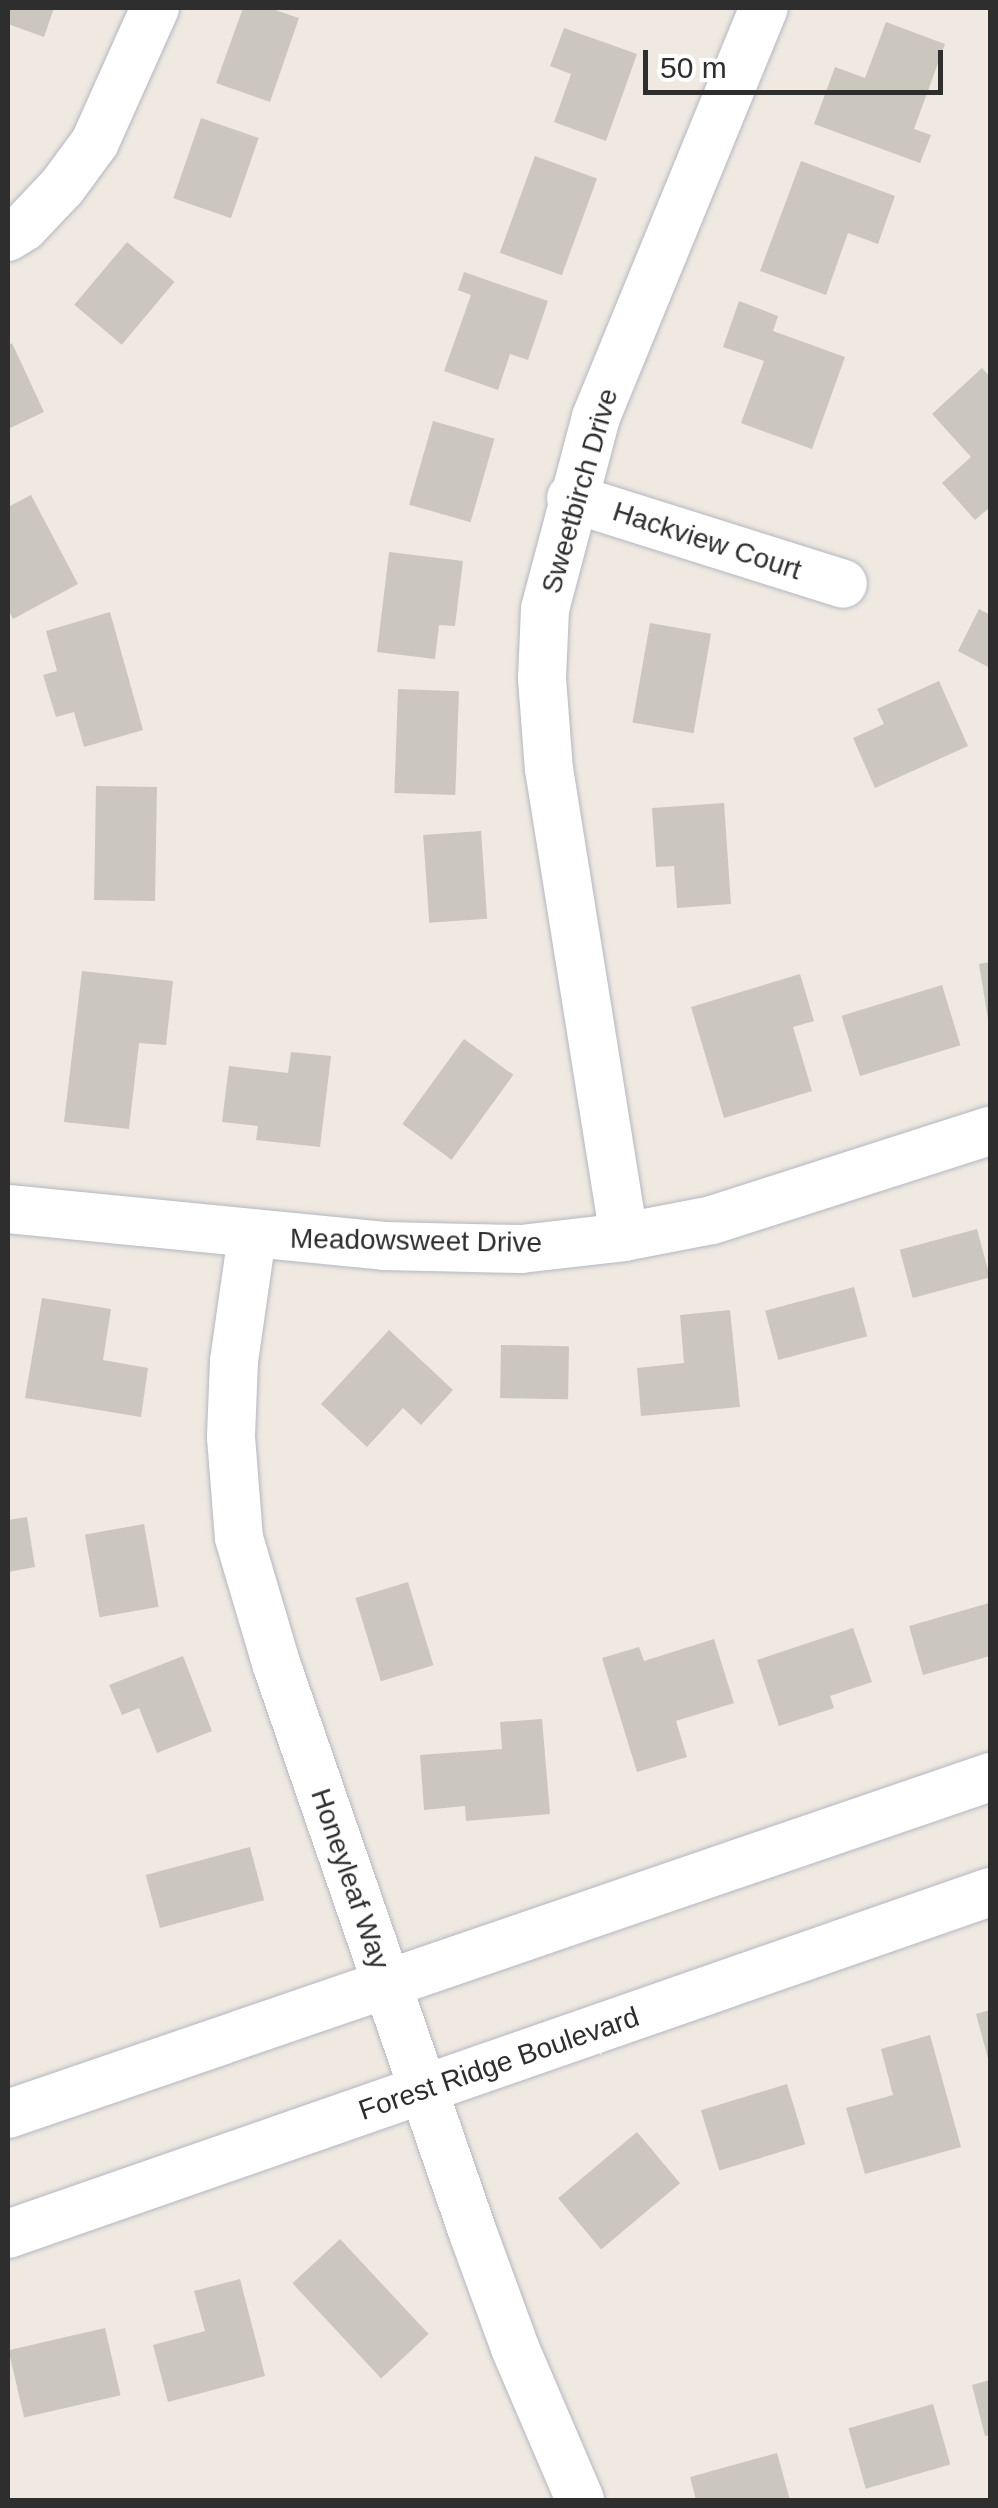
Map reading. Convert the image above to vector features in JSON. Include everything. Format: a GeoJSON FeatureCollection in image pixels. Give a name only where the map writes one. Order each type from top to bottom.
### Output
{"type":"FeatureCollection","features":[{"type":"Feature","properties":{"kind":"street"},"geometry":{"type":"LineString","coordinates":[[8,237],[62,186],[95,142],[154,8]]}},
{"type":"Feature","properties":{"kind":"street","name":"Sweetbirch Drive"},"geometry":{"type":"LineString","coordinates":[[624,1237],[550,770],[542,678],[545,609],[596,417],[764,8]]}},
{"type":"Feature","properties":{"kind":"street","name":"Hackview Court"},"geometry":{"type":"LineString","coordinates":[[572,498],[843,584]]}},
{"type":"Feature","properties":{"kind":"street","name":"Meadowsweet Drive"},"geometry":{"type":"LineString","coordinates":[[8,1208],[252,1236],[384,1246],[521,1249],[624,1237],[777,1203],[990,1131]]}},
{"type":"Feature","properties":{"kind":"street","name":"Honeyleaf Way"},"geometry":{"type":"LineString","coordinates":[[252,1236],[234,1361],[231,1437],[239,1538],[276,1666],[514,2348],[580,2500]]}},
{"type":"Feature","properties":{"kind":"street"},"geometry":{"type":"LineString","coordinates":[[8,2114],[990,1777]]}},
{"type":"Feature","properties":{"kind":"street","name":"Forest Ridge Boulevard"},"geometry":{"type":"LineString","coordinates":[[8,2234],[990,1892]]}},
{"type":"Feature","properties":{"kind":"building"},"geometry":{"type":"Polygon","coordinates":[[[8,8],[54,8],[44,37],[8,24],[8,8]]]}},
{"type":"Feature","properties":{"kind":"building"},"geometry":{"type":"Polygon","coordinates":[[[243,8],[269,8],[299,18],[270,102],[216,83],[243,8]]]}},
{"type":"Feature","properties":{"kind":"building"},"geometry":{"type":"Polygon","coordinates":[[[886,22],[945,44],[914,129],[931,135],[920,163],[814,124],[835,67],[865,78],[886,22]]]}},
{"type":"Feature","properties":{"kind":"building"},"geometry":{"type":"Polygon","coordinates":[[[564,28],[637,54],[606,141],[554,122],[571,74],[550,66],[564,28]]]}},
{"type":"Feature","properties":{"kind":"building"},"geometry":{"type":"Polygon","coordinates":[[[201,118],[259,138],[231,218],[173,198],[201,118]]]}},
{"type":"Feature","properties":{"kind":"building"},"geometry":{"type":"Polygon","coordinates":[[[535,156],[597,179],[562,275],[500,253],[535,156]]]}},
{"type":"Feature","properties":{"kind":"building"},"geometry":{"type":"Polygon","coordinates":[[[801,161],[895,196],[878,244],[848,233],[826,295],[760,271],[801,161]]]}},
{"type":"Feature","properties":{"kind":"building"},"geometry":{"type":"Polygon","coordinates":[[[127,242],[174,282],[122,345],[74,305],[127,242]]]}},
{"type":"Feature","properties":{"kind":"building"},"geometry":{"type":"Polygon","coordinates":[[[464,272],[548,301],[528,360],[510,354],[498,390],[444,371],[471,295],[458,290],[464,272]]]}},
{"type":"Feature","properties":{"kind":"building"},"geometry":{"type":"Polygon","coordinates":[[[739,301],[778,316],[773,331],[845,357],[812,449],[741,423],[764,361],[723,347],[739,301]]]}},
{"type":"Feature","properties":{"kind":"building"},"geometry":{"type":"Polygon","coordinates":[[[12,343],[44,412],[8,429],[8,346],[12,343]]]}},
{"type":"Feature","properties":{"kind":"building"},"geometry":{"type":"Polygon","coordinates":[[[982,368],[990,377],[990,507],[975,520],[942,483],[971,457],[932,414],[982,368]]]}},
{"type":"Feature","properties":{"kind":"building"},"geometry":{"type":"Polygon","coordinates":[[[433,421],[495,439],[471,522],[409,505],[433,421]]]}},
{"type":"Feature","properties":{"kind":"building"},"geometry":{"type":"Polygon","coordinates":[[[31,495],[78,584],[13,619],[8,608],[8,507],[31,495]]]}},
{"type":"Feature","properties":{"kind":"building"},"geometry":{"type":"Polygon","coordinates":[[[389,552],[463,561],[455,626],[439,625],[435,659],[377,652],[389,552]]]}},
{"type":"Feature","properties":{"kind":"building"},"geometry":{"type":"Polygon","coordinates":[[[979,609],[990,615],[990,668],[958,651],[979,609]]]}},
{"type":"Feature","properties":{"kind":"building"},"geometry":{"type":"Polygon","coordinates":[[[110,612],[143,730],[84,747],[74,712],[56,717],[43,675],[57,671],[46,631],[110,612]]]}},
{"type":"Feature","properties":{"kind":"building"},"geometry":{"type":"Polygon","coordinates":[[[650,623],[711,634],[694,733],[632,722],[650,623]]]}},
{"type":"Feature","properties":{"kind":"building"},"geometry":{"type":"Polygon","coordinates":[[[939,681],[968,746],[875,788],[853,738],[884,724],[877,709],[939,681]]]}},
{"type":"Feature","properties":{"kind":"building"},"geometry":{"type":"Polygon","coordinates":[[[398,689],[459,691],[455,795],[394,793],[398,689]]]}},
{"type":"Feature","properties":{"kind":"building"},"geometry":{"type":"Polygon","coordinates":[[[96,786],[157,787],[155,901],[94,900],[96,786]]]}},
{"type":"Feature","properties":{"kind":"building"},"geometry":{"type":"Polygon","coordinates":[[[724,803],[731,904],[677,908],[674,866],[656,867],[652,808],[724,803]]]}},
{"type":"Feature","properties":{"kind":"building"},"geometry":{"type":"Polygon","coordinates":[[[481,831],[487,919],[429,923],[423,835],[481,831]]]}},
{"type":"Feature","properties":{"kind":"building"},"geometry":{"type":"Polygon","coordinates":[[[990,962],[990,1018],[988,1019],[979,964],[990,962]]]}},
{"type":"Feature","properties":{"kind":"building"},"geometry":{"type":"Polygon","coordinates":[[[82,971],[173,981],[166,1045],[139,1043],[129,1129],[64,1122],[82,971]]]}},
{"type":"Feature","properties":{"kind":"building"},"geometry":{"type":"Polygon","coordinates":[[[800,974],[814,1021],[793,1027],[812,1091],[724,1118],[691,1007],[800,974]]]}},
{"type":"Feature","properties":{"kind":"building"},"geometry":{"type":"Polygon","coordinates":[[[942,985],[960,1045],[860,1076],[842,1016],[942,985]]]}},
{"type":"Feature","properties":{"kind":"building"},"geometry":{"type":"Polygon","coordinates":[[[464,1039],[513,1075],[452,1160],[402,1124],[464,1039]]]}},
{"type":"Feature","properties":{"kind":"building"},"geometry":{"type":"Polygon","coordinates":[[[291,1052],[331,1056],[320,1147],[256,1140],[258,1126],[222,1122],[229,1066],[288,1073],[291,1052]]]}},
{"type":"Feature","properties":{"kind":"building"},"geometry":{"type":"Polygon","coordinates":[[[977,1229],[990,1277],[913,1298],[900,1250],[977,1229]]]}},
{"type":"Feature","properties":{"kind":"building"},"geometry":{"type":"Polygon","coordinates":[[[854,1287],[867,1336],[778,1360],[765,1311],[854,1287]]]}},
{"type":"Feature","properties":{"kind":"building"},"geometry":{"type":"Polygon","coordinates":[[[42,1298],[111,1309],[103,1360],[148,1368],[141,1417],[25,1398],[42,1298]]]}},
{"type":"Feature","properties":{"kind":"building"},"geometry":{"type":"Polygon","coordinates":[[[730,1310],[740,1407],[641,1416],[637,1368],[684,1363],[680,1315],[730,1310]]]}},
{"type":"Feature","properties":{"kind":"building"},"geometry":{"type":"Polygon","coordinates":[[[389,1330],[453,1390],[421,1425],[403,1408],[367,1447],[321,1404],[389,1330]]]}},
{"type":"Feature","properties":{"kind":"building"},"geometry":{"type":"Polygon","coordinates":[[[501,1345],[569,1346],[568,1399],[500,1398],[501,1345]]]}},
{"type":"Feature","properties":{"kind":"building"},"geometry":{"type":"Polygon","coordinates":[[[27,1517],[35,1567],[8,1572],[8,1520],[27,1517]]]}},
{"type":"Feature","properties":{"kind":"building"},"geometry":{"type":"Polygon","coordinates":[[[144,1524],[159,1607],[99,1617],[85,1534],[144,1524]]]}},
{"type":"Feature","properties":{"kind":"building"},"geometry":{"type":"Polygon","coordinates":[[[408,1582],[433,1665],[381,1681],[355,1598],[408,1582]]]}},
{"type":"Feature","properties":{"kind":"building"},"geometry":{"type":"Polygon","coordinates":[[[989,1603],[990,1656],[923,1675],[909,1626],[989,1603]]]}},
{"type":"Feature","properties":{"kind":"building"},"geometry":{"type":"Polygon","coordinates":[[[853,1628],[872,1682],[830,1696],[834,1708],[779,1726],[757,1660],[853,1628]]]}},
{"type":"Feature","properties":{"kind":"building"},"geometry":{"type":"Polygon","coordinates":[[[714,1639],[734,1703],[676,1721],[687,1757],[637,1772],[602,1658],[639,1647],[644,1661],[714,1639]]]}},
{"type":"Feature","properties":{"kind":"building"},"geometry":{"type":"Polygon","coordinates":[[[183,1656],[212,1731],[157,1753],[139,1708],[122,1715],[109,1685],[183,1656]]]}},
{"type":"Feature","properties":{"kind":"building"},"geometry":{"type":"Polygon","coordinates":[[[542,1719],[550,1814],[466,1821],[465,1806],[424,1810],[420,1755],[502,1749],[500,1722],[542,1719]]]}},
{"type":"Feature","properties":{"kind":"building"},"geometry":{"type":"Polygon","coordinates":[[[250,1847],[264,1900],[160,1928],[146,1875],[250,1847]]]}},
{"type":"Feature","properties":{"kind":"building"},"geometry":{"type":"Polygon","coordinates":[[[990,2010],[990,2062],[989,2062],[976,2014],[990,2010]]]}},
{"type":"Feature","properties":{"kind":"building"},"geometry":{"type":"Polygon","coordinates":[[[930,2035],[961,2147],[865,2174],[846,2108],[893,2095],[881,2049],[930,2035]]]}},
{"type":"Feature","properties":{"kind":"building"},"geometry":{"type":"Polygon","coordinates":[[[787,2084],[805,2144],[719,2171],[701,2110],[787,2084]]]}},
{"type":"Feature","properties":{"kind":"building"},"geometry":{"type":"Polygon","coordinates":[[[637,2132],[680,2183],[601,2250],[558,2198],[637,2132]]]}},
{"type":"Feature","properties":{"kind":"building"},"geometry":{"type":"Polygon","coordinates":[[[340,2239],[429,2334],[381,2378],[292,2283],[340,2239]]]}},
{"type":"Feature","properties":{"kind":"building"},"geometry":{"type":"Polygon","coordinates":[[[240,2279],[265,2376],[168,2402],[153,2345],[205,2331],[194,2291],[240,2279]]]}},
{"type":"Feature","properties":{"kind":"building"},"geometry":{"type":"Polygon","coordinates":[[[105,2328],[121,2395],[24,2418],[9,2350],[105,2328]]]}},
{"type":"Feature","properties":{"kind":"building"},"geometry":{"type":"Polygon","coordinates":[[[990,2380],[990,2435],[985,2436],[972,2385],[990,2380]]]}},
{"type":"Feature","properties":{"kind":"building"},"geometry":{"type":"Polygon","coordinates":[[[933,2404],[950,2465],[866,2489],[848,2428],[933,2404]]]}},
{"type":"Feature","properties":{"kind":"building"},"geometry":{"type":"Polygon","coordinates":[[[777,2453],[790,2500],[696,2500],[690,2477],[777,2453]]]}}]}
